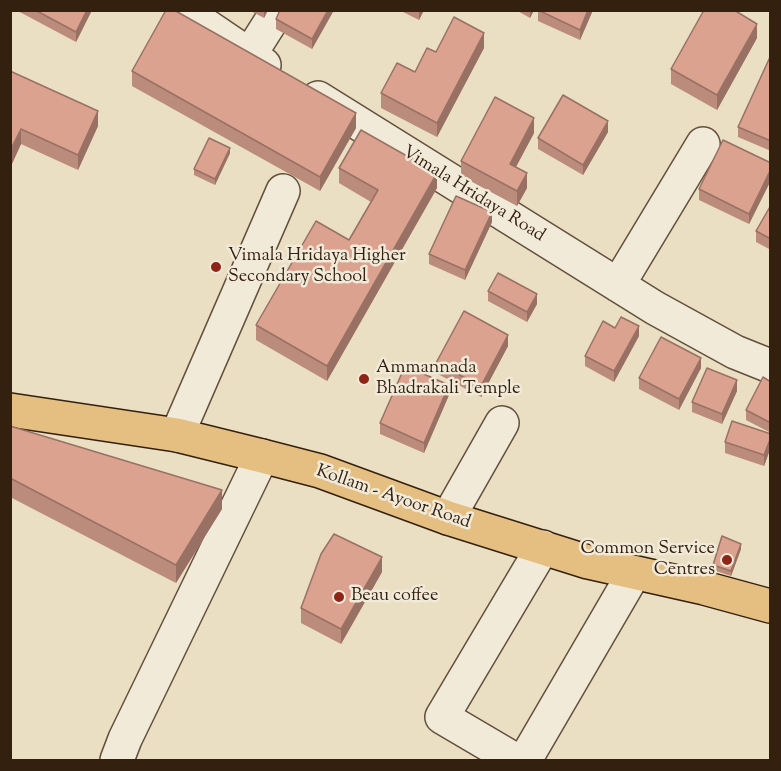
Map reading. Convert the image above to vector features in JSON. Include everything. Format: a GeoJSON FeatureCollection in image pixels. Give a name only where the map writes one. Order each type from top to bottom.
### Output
{"type":"FeatureCollection","features":[{"type":"Feature","properties":{"kind":"main road","name":"Kollam - Ayoor Road"},"geometry":{"type":"LineString","coordinates":[[10,410],[177,435],[262,456],[320,471],[448,518],[588,562],[704,588],[771,606]]}},
{"type":"Feature","properties":{"kind":"street","name":"Vimala Hridaya Road"},"geometry":{"type":"LineString","coordinates":[[183,10],[249,56],[655,308],[735,352],[771,366]]}},
{"type":"Feature","properties":{"kind":"street"},"geometry":{"type":"LineString","coordinates":[[249,56],[278,10]]}},
{"type":"Feature","properties":{"kind":"street"},"geometry":{"type":"LineString","coordinates":[[618,285],[703,144]]}},
{"type":"Feature","properties":{"kind":"street"},"geometry":{"type":"LineString","coordinates":[[177,435],[283,191]]}},
{"type":"Feature","properties":{"kind":"street"},"geometry":{"type":"LineString","coordinates":[[448,518],[502,423]]}},
{"type":"Feature","properties":{"kind":"street"},"geometry":{"type":"LineString","coordinates":[[117,760],[125,738],[262,456]]}},
{"type":"Feature","properties":{"kind":"street"},"geometry":{"type":"LineString","coordinates":[[515,760],[442,717],[543,547]]}},
{"type":"Feature","properties":{"kind":"street"},"geometry":{"type":"LineString","coordinates":[[525,760],[634,573]]}},
{"type":"Feature","properties":{"kind":"building"},"geometry":{"type":"Polygon","coordinates":[[[35,10],[87,10],[76,32],[35,10]]]}},
{"type":"Feature","properties":{"kind":"building"},"geometry":{"type":"Polygon","coordinates":[[[166,10],[174,10],[356,113],[320,177],[132,71],[166,10]]]}},
{"type":"Feature","properties":{"kind":"building"},"geometry":{"type":"Polygon","coordinates":[[[280,10],[328,10],[312,39],[276,19],[280,10]]]}},
{"type":"Feature","properties":{"kind":"building"},"geometry":{"type":"Polygon","coordinates":[[[538,10],[588,10],[580,30],[538,10]]]}},
{"type":"Feature","properties":{"kind":"building"},"geometry":{"type":"Polygon","coordinates":[[[704,10],[734,10],[757,24],[717,95],[671,69],[704,10]]]}},
{"type":"Feature","properties":{"kind":"building"},"geometry":{"type":"Polygon","coordinates":[[[454,17],[484,33],[437,123],[381,93],[397,63],[415,72],[427,48],[436,52],[454,17]]]}},
{"type":"Feature","properties":{"kind":"building"},"geometry":{"type":"Polygon","coordinates":[[[771,57],[771,141],[738,127],[771,57]]]}},
{"type":"Feature","properties":{"kind":"building"},"geometry":{"type":"Polygon","coordinates":[[[10,71],[98,111],[78,155],[21,129],[10,151],[10,71]]]}},
{"type":"Feature","properties":{"kind":"building"},"geometry":{"type":"Polygon","coordinates":[[[563,95],[608,121],[583,165],[538,138],[563,95]]]}},
{"type":"Feature","properties":{"kind":"building"},"geometry":{"type":"Polygon","coordinates":[[[495,97],[534,118],[510,164],[527,173],[517,191],[461,161],[495,97]]]}},
{"type":"Feature","properties":{"kind":"building"},"geometry":{"type":"Polygon","coordinates":[[[361,130],[437,173],[327,366],[256,325],[316,221],[349,240],[378,190],[339,168],[361,130]]]}},
{"type":"Feature","properties":{"kind":"building"},"geometry":{"type":"Polygon","coordinates":[[[209,138],[230,148],[215,179],[194,169],[209,138]]]}},
{"type":"Feature","properties":{"kind":"building"},"geometry":{"type":"Polygon","coordinates":[[[723,140],[771,163],[771,169],[749,214],[699,189],[723,140]]]}},
{"type":"Feature","properties":{"kind":"building"},"geometry":{"type":"Polygon","coordinates":[[[456,196],[492,212],[465,270],[429,254],[456,196]]]}},
{"type":"Feature","properties":{"kind":"building"},"geometry":{"type":"Polygon","coordinates":[[[771,205],[771,239],[756,231],[771,205]]]}},
{"type":"Feature","properties":{"kind":"building"},"geometry":{"type":"Polygon","coordinates":[[[498,273],[537,294],[527,312],[488,291],[498,273]]]}},
{"type":"Feature","properties":{"kind":"building"},"geometry":{"type":"Polygon","coordinates":[[[464,311],[508,335],[481,386],[436,363],[464,311]]]}},
{"type":"Feature","properties":{"kind":"building"},"geometry":{"type":"Polygon","coordinates":[[[621,317],[639,326],[614,371],[585,356],[603,321],[615,328],[621,317]]]}},
{"type":"Feature","properties":{"kind":"building"},"geometry":{"type":"Polygon","coordinates":[[[661,337],[701,358],[679,399],[639,378],[661,337]]]}},
{"type":"Feature","properties":{"kind":"building"},"geometry":{"type":"Polygon","coordinates":[[[405,366],[449,385],[424,443],[380,423],[405,366]]]}},
{"type":"Feature","properties":{"kind":"building"},"geometry":{"type":"Polygon","coordinates":[[[707,368],[737,380],[722,414],[692,402],[707,368]]]}},
{"type":"Feature","properties":{"kind":"building"},"geometry":{"type":"Polygon","coordinates":[[[763,377],[771,382],[771,423],[746,410],[763,377]]]}},
{"type":"Feature","properties":{"kind":"building"},"geometry":{"type":"Polygon","coordinates":[[[732,421],[771,434],[764,455],[725,442],[732,421]]]}},
{"type":"Feature","properties":{"kind":"building"},"geometry":{"type":"Polygon","coordinates":[[[10,426],[222,490],[176,565],[10,478],[10,426]]]}},
{"type":"Feature","properties":{"kind":"building","name":"Beau coffee"},"geometry":{"type":"Polygon","coordinates":[[[334,534],[382,557],[341,629],[301,608],[321,554],[334,534]]]}},
{"type":"Feature","properties":{"kind":"building","name":"Common Service Centres"},"geometry":{"type":"Polygon","coordinates":[[[722,536],[741,544],[731,571],[713,565],[722,536]]]}},
{"type":"Feature","properties":{"kind":"place","name":"Vimala Hridaya Higher Secondary School"},"geometry":{"type":"Point","coordinates":[216,267]}},
{"type":"Feature","properties":{"kind":"place","name":"Ammannada Bhadrakali Temple"},"geometry":{"type":"Point","coordinates":[364,379]}},
{"type":"Feature","properties":{"kind":"place","name":"Common Service Centres"},"geometry":{"type":"Point","coordinates":[727,560]}},
{"type":"Feature","properties":{"kind":"place","name":"Beau coffee"},"geometry":{"type":"Point","coordinates":[339,597]}}]}
